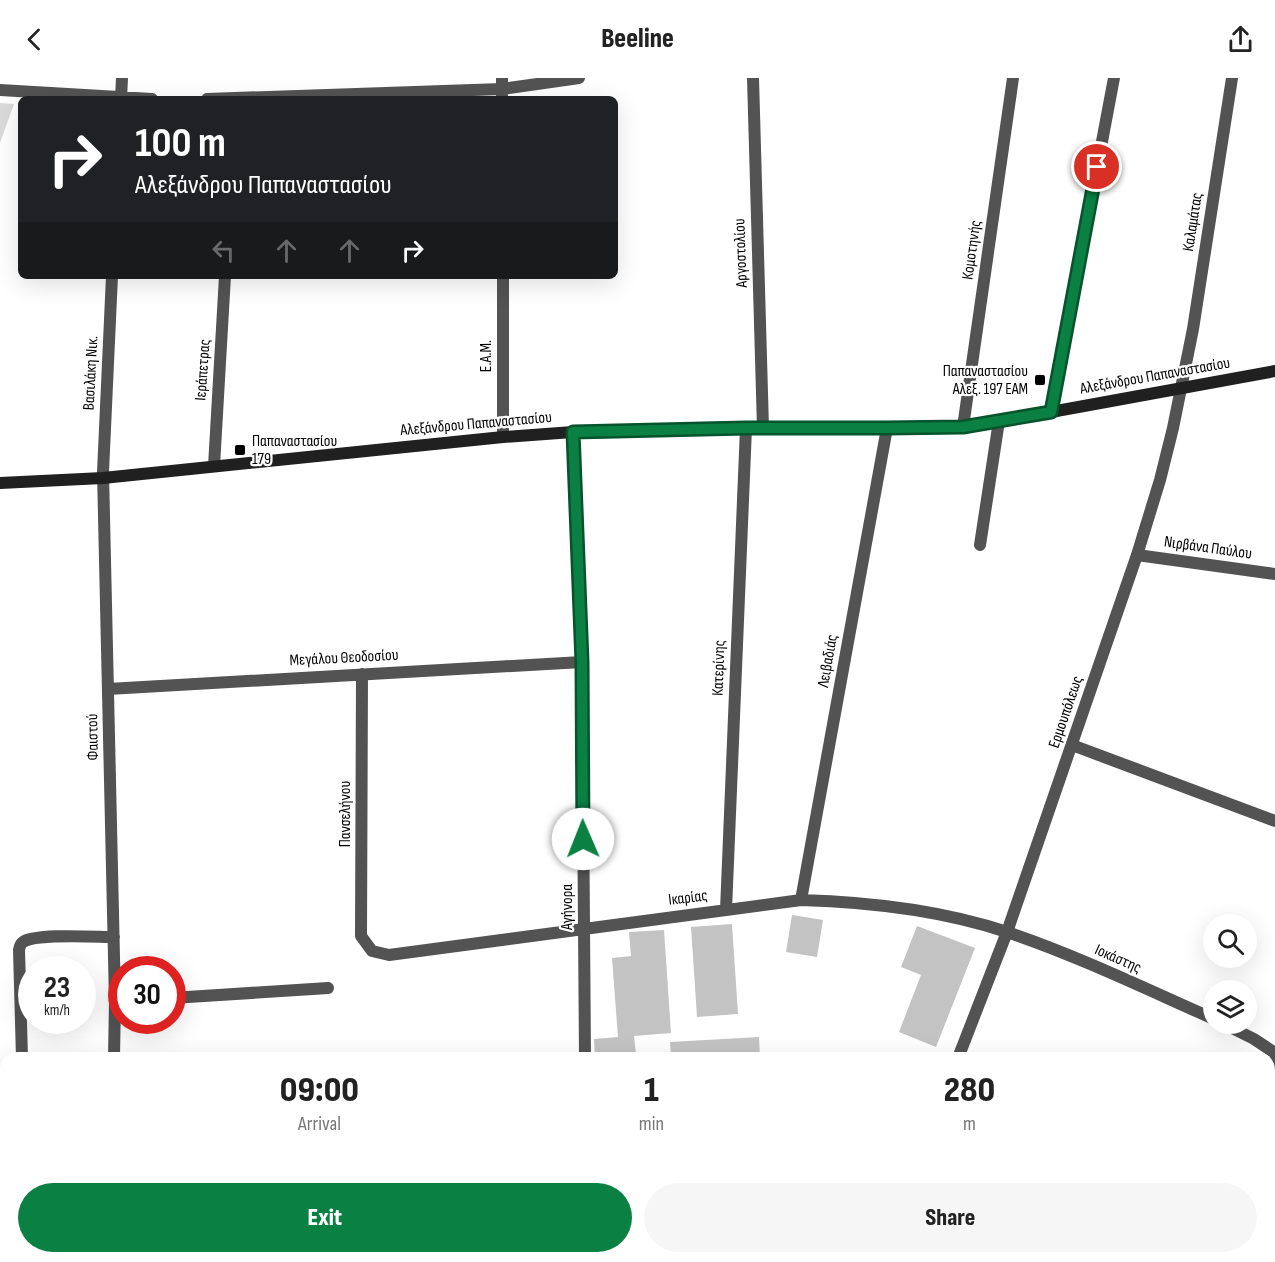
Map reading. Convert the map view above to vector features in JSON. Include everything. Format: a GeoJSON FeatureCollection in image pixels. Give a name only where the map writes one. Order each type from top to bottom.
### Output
{"type":"FeatureCollection","features":[{"type":"Feature","properties":{"kind":"main road","name":"Αλεξάνδρου Παπαναστασίου"},"geometry":{"type":"LineString","coordinates":[[0,483],[214,466],[573,432],[963,427],[1275,371]]}},
{"type":"Feature","properties":{"kind":"street"},"geometry":{"type":"LineString","coordinates":[[121,96],[122,78]]}},
{"type":"Feature","properties":{"kind":"street"},"geometry":{"type":"LineString","coordinates":[[316,96],[502,89],[579,78]]}},
{"type":"Feature","properties":{"kind":"street","name":"Αργοστολίου"},"geometry":{"type":"LineString","coordinates":[[753,78],[763,428]]}},
{"type":"Feature","properties":{"kind":"street","name":"Κομοτηνής"},"geometry":{"type":"LineString","coordinates":[[963,427],[1013,78]]}},
{"type":"Feature","properties":{"kind":"street"},"geometry":{"type":"LineString","coordinates":[[1051,412],[1114,78]]}},
{"type":"Feature","properties":{"kind":"street","name":"Καλαμάτας"},"geometry":{"type":"LineString","coordinates":[[1185,371],[1232,78]]}},
{"type":"Feature","properties":{"kind":"street"},"geometry":{"type":"LineString","coordinates":[[0,90],[91,96]]}},
{"type":"Feature","properties":{"kind":"street","name":"Βασιλάκη Νικ."},"geometry":{"type":"LineString","coordinates":[[103,475],[112,279]]}},
{"type":"Feature","properties":{"kind":"street","name":"Ιεράπετρας"},"geometry":{"type":"LineString","coordinates":[[214,466],[225,279]]}},
{"type":"Feature","properties":{"kind":"street","name":"Ε.Α.Μ."},"geometry":{"type":"LineString","coordinates":[[503,279],[503,437]]}},
{"type":"Feature","properties":{"kind":"street","name":"Ερμουπόλεως"},"geometry":{"type":"LineString","coordinates":[[960,1052],[1008,932],[1137,555],[1163,470],[1185,371]]}},
{"type":"Feature","properties":{"kind":"street"},"geometry":{"type":"LineString","coordinates":[[981,545],[999,421]]}},
{"type":"Feature","properties":{"kind":"street","name":"Κατερίνης"},"geometry":{"type":"LineString","coordinates":[[726,910],[746,428]]}},
{"type":"Feature","properties":{"kind":"street","name":"Λειβαδιάς"},"geometry":{"type":"LineString","coordinates":[[801,900],[886,428]]}},
{"type":"Feature","properties":{"kind":"street","name":"Αγήνορα"},"geometry":{"type":"LineString","coordinates":[[573,432],[582,662],[585,1052]]}},
{"type":"Feature","properties":{"kind":"street","name":"Φαιστού"},"geometry":{"type":"LineString","coordinates":[[103,475],[115,956]]}},
{"type":"Feature","properties":{"kind":"street","name":"Νιρβάνα Παύλου"},"geometry":{"type":"LineString","coordinates":[[1137,555],[1275,574]]}},
{"type":"Feature","properties":{"kind":"street","name":"Μεγάλου Θεοδοσίου"},"geometry":{"type":"LineString","coordinates":[[108,689],[582,662]]}},
{"type":"Feature","properties":{"kind":"street","name":"Πανσελήνου"},"geometry":{"type":"LineString","coordinates":[[362,674],[361,936],[372,951]]}},
{"type":"Feature","properties":{"kind":"street"},"geometry":{"type":"LineString","coordinates":[[1072,745],[1275,820]]}},
{"type":"Feature","properties":{"kind":"street","name":"Ικαρίας"},"geometry":{"type":"LineString","coordinates":[[372,951],[389,956],[801,900],[844,901],[934,914],[1008,932]]}},
{"type":"Feature","properties":{"kind":"street","name":"Ιοκάστης"},"geometry":{"type":"LineString","coordinates":[[1008,932],[1073,957],[1203,1014]]}},
{"type":"Feature","properties":{"kind":"street"},"geometry":{"type":"LineString","coordinates":[[22,1052],[20,945],[38,937],[114,937]]}},
{"type":"Feature","properties":{"kind":"street"},"geometry":{"type":"LineString","coordinates":[[186,997],[328,988]]}},
{"type":"Feature","properties":{"kind":"street","name":"Φαιστού"},"geometry":{"type":"LineString","coordinates":[[114,1052],[116,1034]]}},
{"type":"Feature","properties":{"kind":"street"},"geometry":{"type":"LineString","coordinates":[[1244,1034],[1274,1052]]}},
{"type":"Feature","properties":{"kind":"shaded area"},"geometry":{"type":"Polygon","coordinates":[[[0,103],[14,104],[0,143],[0,103]]]}},
{"type":"Feature","properties":{"kind":"building"},"geometry":{"type":"Polygon","coordinates":[[[792,915],[823,920],[817,957],[786,952],[792,915]]]}},
{"type":"Feature","properties":{"kind":"building"},"geometry":{"type":"Polygon","coordinates":[[[732,924],[738,1014],[697,1017],[691,927],[732,924]]]}},
{"type":"Feature","properties":{"kind":"building"},"geometry":{"type":"Polygon","coordinates":[[[917,926],[975,948],[936,1047],[899,1032],[921,975],[901,967],[917,926]]]}},
{"type":"Feature","properties":{"kind":"building"},"geometry":{"type":"Polygon","coordinates":[[[664,930],[671,1033],[634,1036],[636,1052],[595,1052],[594,1039],[618,1037],[612,958],[631,956],[629,932],[664,930]]]}},
{"type":"Feature","properties":{"kind":"building"},"geometry":{"type":"Polygon","coordinates":[[[759,1037],[760,1052],[671,1052],[670,1042],[759,1037]]]}},
{"type":"Feature","properties":{"kind":"place","name":"Παπαναστασίου Αλεξ. 197 ΕΑΜ"},"geometry":{"type":"Point","coordinates":[1040,380]}},
{"type":"Feature","properties":{"kind":"place","name":"Παπαναστασίου 179"},"geometry":{"type":"Point","coordinates":[240,450]}},
{"type":"Feature","properties":{"kind":"route"},"geometry":{"type":"LineString","coordinates":[[583,839],[582,662],[573,432],[963,427],[1051,412],[1097,167]]}}]}
